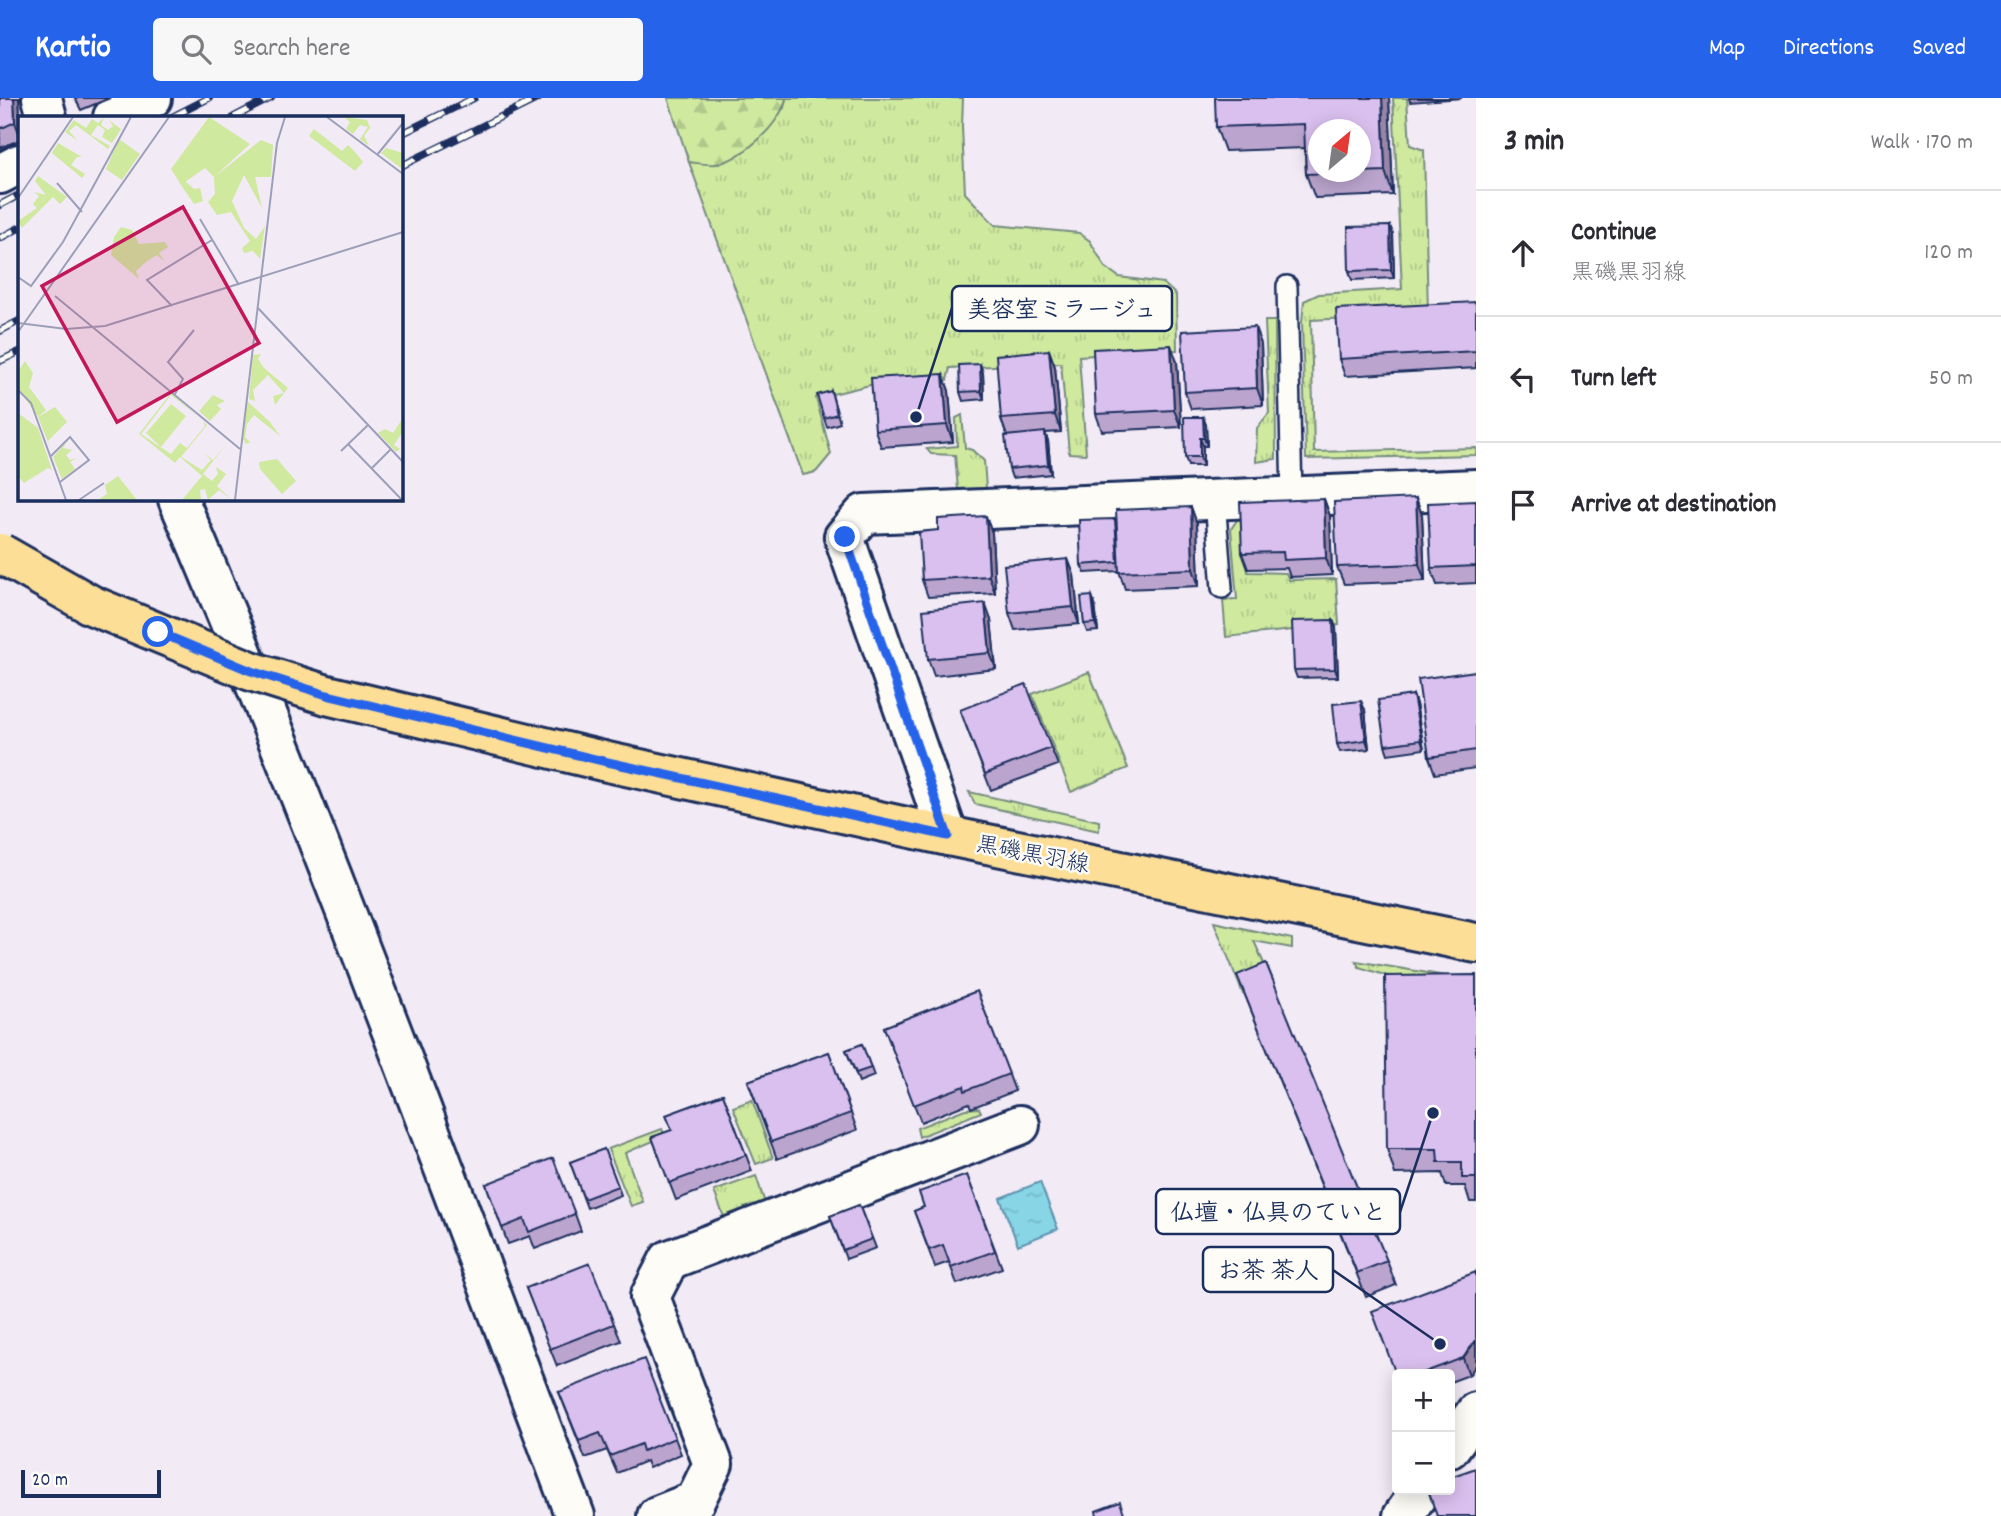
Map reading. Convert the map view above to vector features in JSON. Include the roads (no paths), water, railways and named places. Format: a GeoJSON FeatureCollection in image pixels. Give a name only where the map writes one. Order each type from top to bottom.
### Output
{"type":"FeatureCollection","features":[{"type":"Feature","properties":{"kind":"main road","name":"黒磯黒羽線"},"geometry":{"type":"LineString","coordinates":[[0,552],[91,606],[251,671],[327,695],[603,761],[948,836],[1476,943]]}},
{"type":"Feature","properties":{"kind":"street"},"geometry":{"type":"LineString","coordinates":[[42,98],[47,116]]}},
{"type":"Feature","properties":{"kind":"street"},"geometry":{"type":"LineString","coordinates":[[115,116],[152,98]]}},
{"type":"Feature","properties":{"kind":"street"},"geometry":{"type":"LineString","coordinates":[[0,174],[18,165]]}},
{"type":"Feature","properties":{"kind":"street"},"geometry":{"type":"LineString","coordinates":[[948,836],[845,537],[864,514],[1476,489]]}},
{"type":"Feature","properties":{"kind":"street"},"geometry":{"type":"LineString","coordinates":[[178,500],[276,735],[381,1002],[575,1516]]}},
{"type":"Feature","properties":{"kind":"street"},"geometry":{"type":"LineString","coordinates":[[657,1516],[695,1501],[713,1464],[650,1297],[670,1260],[1020,1125]]}},
{"type":"Feature","properties":{"kind":"street"},"geometry":{"type":"LineString","coordinates":[[1455,1441],[1476,1412]]}},
{"type":"Feature","properties":{"kind":"street"},"geometry":{"type":"LineString","coordinates":[[1403,1516],[1417,1495]]}},
{"type":"Feature","properties":{"kind":"lane"},"geometry":{"type":"LineString","coordinates":[[1287,286],[1293,497]]}},
{"type":"Feature","properties":{"kind":"lane"},"geometry":{"type":"LineString","coordinates":[[1215,500],[1222,588]]}},
{"type":"Feature","properties":{"kind":"water"},"geometry":{"type":"Polygon","coordinates":[[[1040,1182],[1058,1229],[1018,1245],[1000,1198],[1040,1182]]]}},
{"type":"Feature","properties":{"kind":"railway"},"geometry":{"type":"LineString","coordinates":[[174,116],[209,98]]}},
{"type":"Feature","properties":{"kind":"railway"},"geometry":{"type":"LineString","coordinates":[[236,116],[271,98]]}},
{"type":"Feature","properties":{"kind":"railway"},"geometry":{"type":"LineString","coordinates":[[402,134],[474,98]]}},
{"type":"Feature","properties":{"kind":"railway"},"geometry":{"type":"LineString","coordinates":[[402,166],[539,98]]}},
{"type":"Feature","properties":{"kind":"railway"},"geometry":{"type":"LineString","coordinates":[[0,205],[18,196]]}},
{"type":"Feature","properties":{"kind":"railway"},"geometry":{"type":"LineString","coordinates":[[0,238],[18,229]]}},
{"type":"Feature","properties":{"kind":"railway"},"geometry":{"type":"LineString","coordinates":[[0,331],[18,322]]}},
{"type":"Feature","properties":{"kind":"railway"},"geometry":{"type":"LineString","coordinates":[[0,361],[18,352]]}},
{"type":"Feature","properties":{"kind":"place","name":"美容室ミラージュ"},"geometry":{"type":"Point","coordinates":[916,417]}},
{"type":"Feature","properties":{"kind":"place","name":"仏壇・仏具のていと"},"geometry":{"type":"Point","coordinates":[1433,1113]}},
{"type":"Feature","properties":{"kind":"place","name":"お茶 茶人"},"geometry":{"type":"Point","coordinates":[1440,1344]}}]}
